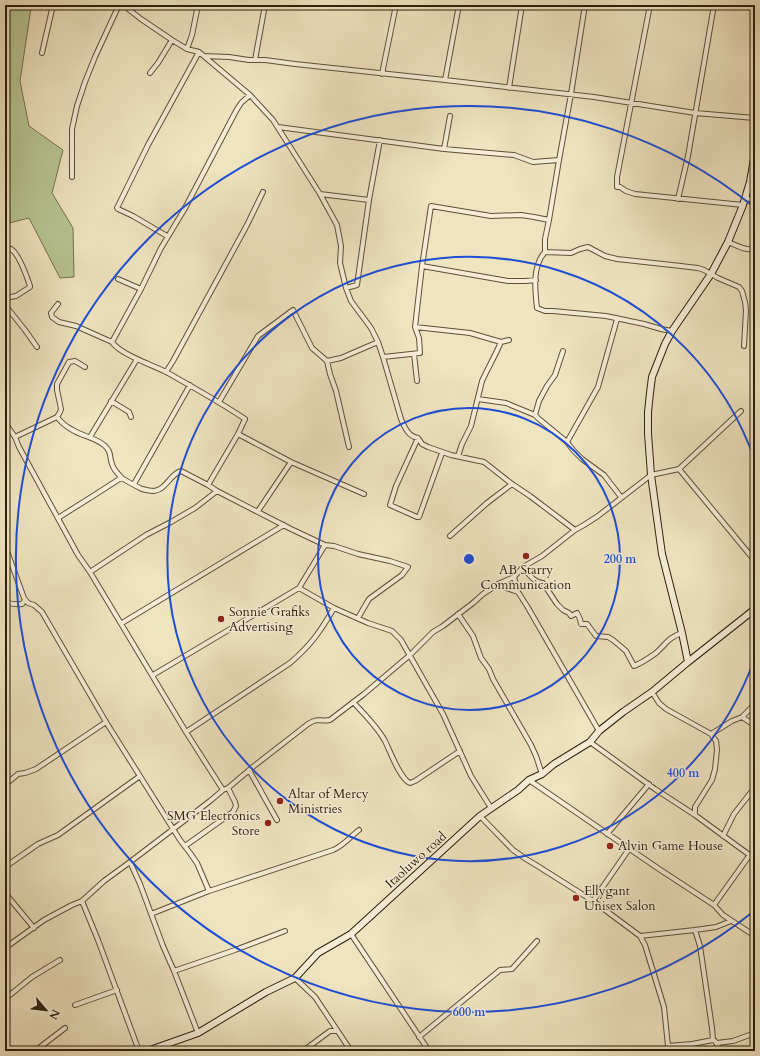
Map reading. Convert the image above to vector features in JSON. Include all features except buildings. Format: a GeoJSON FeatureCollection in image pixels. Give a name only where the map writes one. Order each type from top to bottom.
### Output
{"type":"FeatureCollection","features":[{"type":"Feature","properties":{"kind":"street"},"geometry":{"type":"LineString","coordinates":[[42,53],[53,5]]}},
{"type":"Feature","properties":{"kind":"street"},"geometry":{"type":"LineString","coordinates":[[72,177],[72,129],[77,106],[95,56],[120,5]]}},
{"type":"Feature","properties":{"kind":"street"},"geometry":{"type":"LineString","coordinates":[[187,49],[192,35],[198,5]]}},
{"type":"Feature","properties":{"kind":"street"},"geometry":{"type":"LineString","coordinates":[[255,60],[265,5]]}},
{"type":"Feature","properties":{"kind":"street"},"geometry":{"type":"LineString","coordinates":[[382,74],[396,5]]}},
{"type":"Feature","properties":{"kind":"street"},"geometry":{"type":"LineString","coordinates":[[445,80],[459,5]]}},
{"type":"Feature","properties":{"kind":"street"},"geometry":{"type":"LineString","coordinates":[[509,88],[522,5]]}},
{"type":"Feature","properties":{"kind":"street"},"geometry":{"type":"LineString","coordinates":[[546,252],[545,239],[586,5]]}},
{"type":"Feature","properties":{"kind":"street"},"geometry":{"type":"LineString","coordinates":[[650,5],[617,177],[617,187],[620,187],[626,192],[635,194],[743,205]]}},
{"type":"Feature","properties":{"kind":"street"},"geometry":{"type":"LineString","coordinates":[[678,198],[688,156],[714,5]]}},
{"type":"Feature","properties":{"kind":"street"},"geometry":{"type":"LineString","coordinates":[[126,6],[151,27],[187,49],[199,52],[250,95],[270,116],[278,127],[338,224],[341,246],[340,263],[346,288],[351,301],[371,328],[378,342],[404,426],[412,437],[418,438],[422,444],[442,453],[484,462],[575,530]]}},
{"type":"Feature","properties":{"kind":"street"},"geometry":{"type":"LineString","coordinates":[[150,73],[172,40]]}},
{"type":"Feature","properties":{"kind":"street"},"geometry":{"type":"LineString","coordinates":[[167,236],[118,209],[117,207],[148,145],[199,52]]}},
{"type":"Feature","properties":{"kind":"street"},"geometry":{"type":"LineString","coordinates":[[204,56],[264,60],[571,94],[695,113],[755,118]]}},
{"type":"Feature","properties":{"kind":"street"},"geometry":{"type":"LineString","coordinates":[[112,342],[141,289],[167,236],[184,210],[236,111],[241,103],[250,95]]}},
{"type":"Feature","properties":{"kind":"street"},"geometry":{"type":"LineString","coordinates":[[444,149],[450,116]]}},
{"type":"Feature","properties":{"kind":"street"},"geometry":{"type":"LineString","coordinates":[[278,127],[444,149],[514,155],[533,162],[559,160]]}},
{"type":"Feature","properties":{"kind":"street"},"geometry":{"type":"LineString","coordinates":[[346,288],[357,285],[369,200],[380,140]]}},
{"type":"Feature","properties":{"kind":"street"},"geometry":{"type":"LineString","coordinates":[[688,662],[662,554],[652,475],[648,433],[648,412],[652,377],[665,344],[672,331],[711,274],[728,242],[743,205],[750,182],[755,153]]}},
{"type":"Feature","properties":{"kind":"street"},"geometry":{"type":"LineString","coordinates":[[166,372],[263,192]]}},
{"type":"Feature","properties":{"kind":"street"},"geometry":{"type":"LineString","coordinates":[[320,194],[369,200]]}},
{"type":"Feature","properties":{"kind":"street"},"geometry":{"type":"LineString","coordinates":[[745,198],[755,200]]}},
{"type":"Feature","properties":{"kind":"street"},"geometry":{"type":"LineString","coordinates":[[383,357],[420,353],[415,327],[422,266],[432,206],[491,216],[521,215],[549,220]]}},
{"type":"Feature","properties":{"kind":"street"},"geometry":{"type":"LineString","coordinates":[[728,242],[748,250],[755,248]]}},
{"type":"Feature","properties":{"kind":"street"},"geometry":{"type":"LineString","coordinates":[[672,331],[606,316],[545,311],[537,308],[536,280],[538,262],[540,258],[546,252],[571,253],[588,247],[605,256],[617,259],[698,268],[739,287],[742,291],[746,310],[744,346]]}},
{"type":"Feature","properties":{"kind":"street"},"geometry":{"type":"LineString","coordinates":[[5,248],[16,253],[25,271],[30,286],[16,296],[5,298]]}},
{"type":"Feature","properties":{"kind":"street"},"geometry":{"type":"LineString","coordinates":[[422,266],[508,281],[536,280]]}},
{"type":"Feature","properties":{"kind":"street"},"geometry":{"type":"LineString","coordinates":[[118,279],[141,289]]}},
{"type":"Feature","properties":{"kind":"street"},"geometry":{"type":"LineString","coordinates":[[58,304],[51,312],[51,315],[62,323],[76,326],[112,342],[118,348],[190,385],[245,419],[238,434],[208,485]]}},
{"type":"Feature","properties":{"kind":"street"},"geometry":{"type":"LineString","coordinates":[[5,305],[26,330],[37,347]]}},
{"type":"Feature","properties":{"kind":"street"},"geometry":{"type":"LineString","coordinates":[[219,402],[258,336],[293,310],[312,348],[326,361],[336,391],[348,447]]}},
{"type":"Feature","properties":{"kind":"street"},"geometry":{"type":"LineString","coordinates":[[567,442],[598,387],[617,319]]}},
{"type":"Feature","properties":{"kind":"street"},"geometry":{"type":"LineString","coordinates":[[415,327],[470,332],[501,342],[509,340]]}},
{"type":"Feature","properties":{"kind":"street"},"geometry":{"type":"LineString","coordinates":[[326,361],[341,358],[378,342]]}},
{"type":"Feature","properties":{"kind":"street"},"geometry":{"type":"LineString","coordinates":[[458,456],[471,426],[482,381],[501,342]]}},
{"type":"Feature","properties":{"kind":"street"},"geometry":{"type":"LineString","coordinates":[[535,415],[539,400],[555,375],[563,351]]}},
{"type":"Feature","properties":{"kind":"street"},"geometry":{"type":"LineString","coordinates":[[414,354],[417,381]]}},
{"type":"Feature","properties":{"kind":"street"},"geometry":{"type":"LineString","coordinates":[[90,437],[137,359]]}},
{"type":"Feature","properties":{"kind":"street"},"geometry":{"type":"LineString","coordinates":[[15,437],[57,417],[60,410],[57,386],[63,372],[69,362],[75,360],[85,367]]}},
{"type":"Feature","properties":{"kind":"street"},"geometry":{"type":"LineString","coordinates":[[134,484],[190,385]]}},
{"type":"Feature","properties":{"kind":"street"},"geometry":{"type":"LineString","coordinates":[[478,399],[506,403],[535,415],[567,442],[582,459],[604,475],[621,497]]}},
{"type":"Feature","properties":{"kind":"street"},"geometry":{"type":"LineString","coordinates":[[111,401],[129,412],[131,417]]}},
{"type":"Feature","properties":{"kind":"street"},"geometry":{"type":"LineString","coordinates":[[5,948],[50,917],[82,900],[104,881],[174,829],[223,790],[228,788],[314,720],[330,720],[410,655],[433,632],[483,594],[498,584],[514,577],[523,567],[542,556],[575,530],[589,522],[652,475],[679,469],[741,410]]}},
{"type":"Feature","properties":{"kind":"street"},"geometry":{"type":"LineString","coordinates":[[57,417],[66,427],[97,440],[108,448],[110,452],[111,464],[121,478],[143,489],[154,491],[157,490],[167,484],[179,471],[181,471],[217,491],[325,545],[334,546],[408,567],[402,575],[369,599],[358,618]]}},
{"type":"Feature","properties":{"kind":"street"},"geometry":{"type":"LineString","coordinates":[[5,423],[15,437],[19,447],[78,554],[122,623],[186,732],[223,790]]}},
{"type":"Feature","properties":{"kind":"street"},"geometry":{"type":"LineString","coordinates":[[238,434],[291,462],[364,494]]}},
{"type":"Feature","properties":{"kind":"street"},"geometry":{"type":"LineString","coordinates":[[418,438],[396,486],[390,505],[419,517],[442,453]]}},
{"type":"Feature","properties":{"kind":"street"},"geometry":{"type":"LineString","coordinates":[[258,511],[291,462]]}},
{"type":"Feature","properties":{"kind":"street"},"geometry":{"type":"LineString","coordinates":[[679,469],[755,561]]}},
{"type":"Feature","properties":{"kind":"street"},"geometry":{"type":"LineString","coordinates":[[58,518],[121,478]]}},
{"type":"Feature","properties":{"kind":"street"},"geometry":{"type":"LineString","coordinates":[[450,536],[487,503],[512,484]]}},
{"type":"Feature","properties":{"kind":"street"},"geometry":{"type":"LineString","coordinates":[[90,572],[146,535],[195,508],[217,491]]}},
{"type":"Feature","properties":{"kind":"street"},"geometry":{"type":"LineString","coordinates":[[122,623],[284,525]]}},
{"type":"Feature","properties":{"kind":"street"},"geometry":{"type":"LineString","coordinates":[[153,675],[299,588],[325,545]]}},
{"type":"Feature","properties":{"kind":"street"},"geometry":{"type":"LineString","coordinates":[[5,550],[8,554],[25,600],[42,612],[106,722],[197,863],[209,891]]}},
{"type":"Feature","properties":{"kind":"street"},"geometry":{"type":"LineString","coordinates":[[523,567],[539,583],[543,583],[558,604],[563,610],[569,613],[570,616],[577,613],[581,624],[587,624],[596,636],[610,638],[626,651],[634,666],[643,662],[656,652],[670,638],[682,633]]}},
{"type":"Feature","properties":{"kind":"street"},"geometry":{"type":"LineString","coordinates":[[514,577],[518,592],[528,606],[599,731]]}},
{"type":"Feature","properties":{"kind":"street"},"geometry":{"type":"LineString","coordinates":[[498,584],[518,592]]}},
{"type":"Feature","properties":{"kind":"street"},"geometry":{"type":"LineString","coordinates":[[299,588],[334,608],[392,632],[401,640],[443,714],[471,776],[491,808]]}},
{"type":"Feature","properties":{"kind":"street"},"geometry":{"type":"LineString","coordinates":[[5,602],[18,605],[22,604],[25,600]]}},
{"type":"Feature","properties":{"kind":"street"},"geometry":{"type":"LineString","coordinates":[[186,732],[290,663],[303,652],[322,628],[334,608]]}},
{"type":"Feature","properties":{"kind":"street","name":"Itaoluwo road"},"geometry":{"type":"LineString","coordinates":[[147,1051],[198,1033],[266,992],[296,978],[318,953],[351,934],[480,816],[518,790],[529,780],[542,774],[554,764],[590,742],[599,731],[652,692],[755,609]]}},
{"type":"Feature","properties":{"kind":"street"},"geometry":{"type":"LineString","coordinates":[[458,614],[473,636],[480,658],[489,669],[531,745],[542,774]]}},
{"type":"Feature","properties":{"kind":"street"},"geometry":{"type":"LineString","coordinates":[[652,692],[659,703],[666,709],[711,734],[716,741],[715,769],[712,780],[695,807],[695,815]]}},
{"type":"Feature","properties":{"kind":"street"},"geometry":{"type":"LineString","coordinates":[[353,702],[381,735],[401,775],[407,782],[410,783],[415,781],[460,751]]}},
{"type":"Feature","properties":{"kind":"street"},"geometry":{"type":"LineString","coordinates":[[711,734],[732,721],[742,717],[755,704]]}},
{"type":"Feature","properties":{"kind":"street"},"geometry":{"type":"LineString","coordinates":[[742,717],[755,726]]}},
{"type":"Feature","properties":{"kind":"street"},"geometry":{"type":"LineString","coordinates":[[5,784],[18,774],[36,769],[106,722]]}},
{"type":"Feature","properties":{"kind":"street"},"geometry":{"type":"LineString","coordinates":[[590,742],[695,815],[755,860]]}},
{"type":"Feature","properties":{"kind":"street"},"geometry":{"type":"LineString","coordinates":[[249,770],[277,820]]}},
{"type":"Feature","properties":{"kind":"street"},"geometry":{"type":"LineString","coordinates":[[5,867],[38,844],[58,835],[140,776]]}},
{"type":"Feature","properties":{"kind":"street"},"geometry":{"type":"LineString","coordinates":[[529,780],[714,905],[723,915],[755,936]]}},
{"type":"Feature","properties":{"kind":"street"},"geometry":{"type":"LineString","coordinates":[[607,834],[649,784]]}},
{"type":"Feature","properties":{"kind":"street"},"geometry":{"type":"LineString","coordinates":[[185,846],[233,812],[236,806],[228,788]]}},
{"type":"Feature","properties":{"kind":"street"},"geometry":{"type":"LineString","coordinates":[[723,836],[734,814],[755,789]]}},
{"type":"Feature","properties":{"kind":"street"},"geometry":{"type":"LineString","coordinates":[[480,816],[513,850],[593,901],[640,936],[645,945],[664,1007],[668,1046],[666,1051]]}},
{"type":"Feature","properties":{"kind":"street"},"geometry":{"type":"LineString","coordinates":[[152,914],[209,891],[333,850],[340,847],[359,830]]}},
{"type":"Feature","properties":{"kind":"street"},"geometry":{"type":"LineString","coordinates":[[593,901],[629,849]]}},
{"type":"Feature","properties":{"kind":"street"},"geometry":{"type":"LineString","coordinates":[[714,905],[749,856]]}},
{"type":"Feature","properties":{"kind":"street"},"geometry":{"type":"LineString","coordinates":[[130,862],[152,914],[163,946],[198,1033]]}},
{"type":"Feature","properties":{"kind":"street"},"geometry":{"type":"LineString","coordinates":[[5,893],[34,928]]}},
{"type":"Feature","properties":{"kind":"street"},"geometry":{"type":"LineString","coordinates":[[82,900],[139,1051]]}},
{"type":"Feature","properties":{"kind":"street"},"geometry":{"type":"LineString","coordinates":[[640,936],[695,930],[716,926],[731,921]]}},
{"type":"Feature","properties":{"kind":"street"},"geometry":{"type":"LineString","coordinates":[[695,930],[700,946],[715,1042],[721,1051]]}},
{"type":"Feature","properties":{"kind":"street"},"geometry":{"type":"LineString","coordinates":[[174,971],[285,931]]}},
{"type":"Feature","properties":{"kind":"street"},"geometry":{"type":"LineString","coordinates":[[351,934],[429,1051]]}},
{"type":"Feature","properties":{"kind":"street"},"geometry":{"type":"LineString","coordinates":[[419,1037],[500,970],[512,969],[538,941]]}},
{"type":"Feature","properties":{"kind":"street"},"geometry":{"type":"LineString","coordinates":[[5,999],[32,977],[60,960]]}},
{"type":"Feature","properties":{"kind":"street"},"geometry":{"type":"LineString","coordinates":[[755,965],[755,970]]}},
{"type":"Feature","properties":{"kind":"street"},"geometry":{"type":"LineString","coordinates":[[296,978],[315,997],[351,1051]]}},
{"type":"Feature","properties":{"kind":"street"},"geometry":{"type":"LineString","coordinates":[[75,1005],[117,990]]}},
{"type":"Feature","properties":{"kind":"street"},"geometry":{"type":"LineString","coordinates":[[35,1051],[65,1028]]}},
{"type":"Feature","properties":{"kind":"street"},"geometry":{"type":"LineString","coordinates":[[303,1051],[330,1031],[337,1031]]}},
{"type":"Feature","properties":{"kind":"street"},"geometry":{"type":"LineString","coordinates":[[668,1046],[733,1041],[755,1033]]}},
{"type":"Feature","properties":{"kind":"green space"},"geometry":{"type":"Polygon","coordinates":[[[5,5],[28,5],[31,8],[20,81],[29,126],[63,150],[52,193],[73,228],[74,277],[60,278],[29,218],[5,224],[5,5]]]}},
{"type":"Feature","properties":{"kind":"place","name":"AB Starry Communication"},"geometry":{"type":"Point","coordinates":[526,556]}},
{"type":"Feature","properties":{"kind":"place","name":"Sonnie Grafiks Advertising"},"geometry":{"type":"Point","coordinates":[221,619]}},
{"type":"Feature","properties":{"kind":"place","name":"Altar of Mercy Ministries"},"geometry":{"type":"Point","coordinates":[280,801]}},
{"type":"Feature","properties":{"kind":"place","name":"SMG Electronics Store"},"geometry":{"type":"Point","coordinates":[268,823]}},
{"type":"Feature","properties":{"kind":"place","name":"Alvin Game House"},"geometry":{"type":"Point","coordinates":[610,846]}},
{"type":"Feature","properties":{"kind":"place","name":"Ellygant Unisex Salon"},"geometry":{"type":"Point","coordinates":[576,898]}}]}
